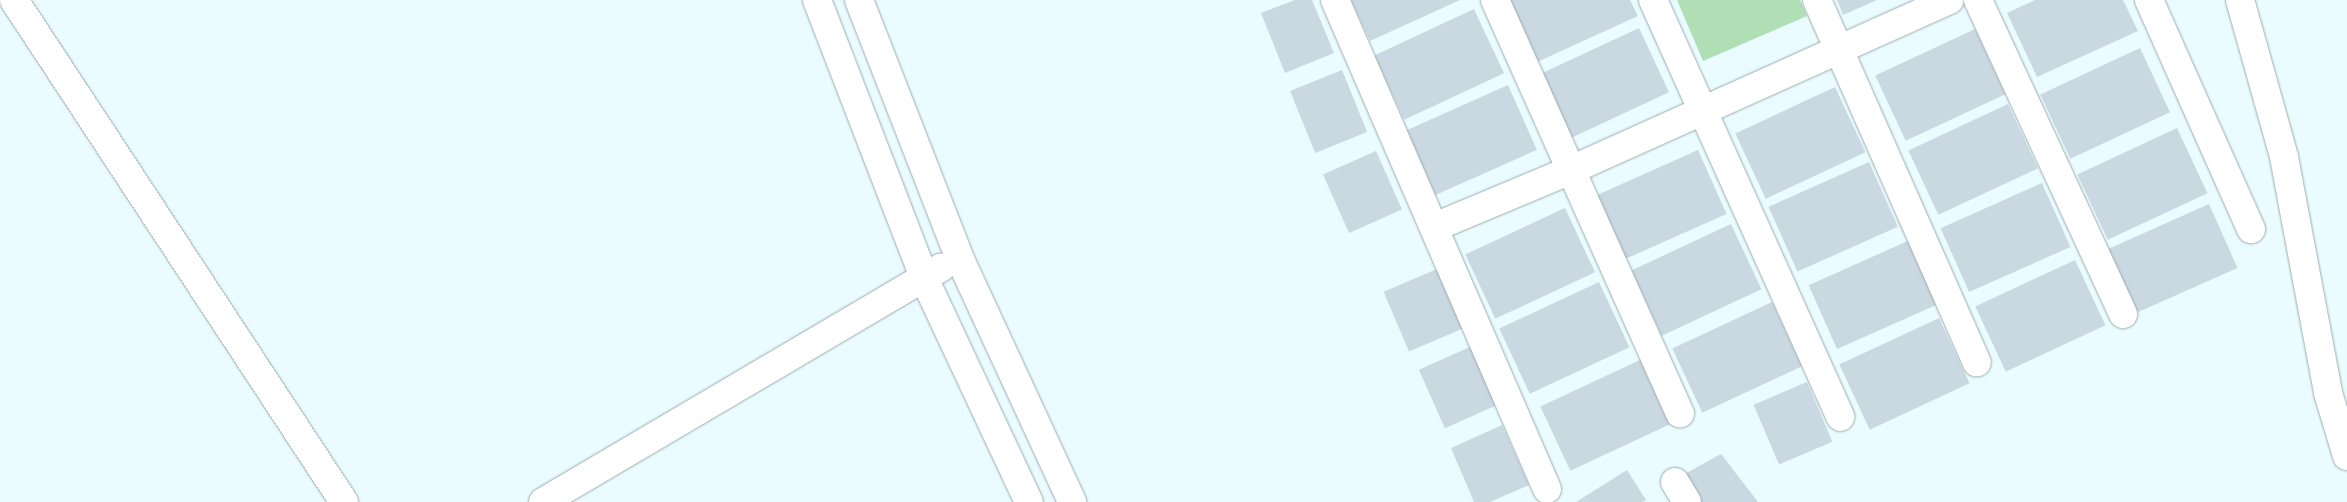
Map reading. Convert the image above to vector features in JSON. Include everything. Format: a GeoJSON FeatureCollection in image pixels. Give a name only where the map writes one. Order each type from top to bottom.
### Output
{"type":"FeatureCollection","features":[{"type":"Feature","properties":{"kind":"street"},"geometry":{"type":"LineString","coordinates":[[14,0],[344,502]]}},
{"type":"Feature","properties":{"kind":"street"},"geometry":{"type":"LineString","coordinates":[[817,0],[924,278],[1029,502]]}},
{"type":"Feature","properties":{"kind":"street"},"geometry":{"type":"LineString","coordinates":[[859,0],[958,257],[1072,502]]}},
{"type":"Feature","properties":{"kind":"street"},"geometry":{"type":"LineString","coordinates":[[1335,0],[1547,489]]}},
{"type":"Feature","properties":{"kind":"street"},"geometry":{"type":"LineString","coordinates":[[1495,0],[1680,413]]}},
{"type":"Feature","properties":{"kind":"street"},"geometry":{"type":"LineString","coordinates":[[1653,0],[1840,416]]}},
{"type":"Feature","properties":{"kind":"street"},"geometry":{"type":"LineString","coordinates":[[1817,0],[1977,362]]}},
{"type":"Feature","properties":{"kind":"street"},"geometry":{"type":"LineString","coordinates":[[1435,227],[1571,170],[1950,0]]}},
{"type":"Feature","properties":{"kind":"street"},"geometry":{"type":"LineString","coordinates":[[1978,0],[2123,314]]}},
{"type":"Feature","properties":{"kind":"street"},"geometry":{"type":"LineString","coordinates":[[2149,0],[2251,229]]}},
{"type":"Feature","properties":{"kind":"street"},"geometry":{"type":"LineString","coordinates":[[2240,0],[2284,157],[2328,393],[2347,456]]}},
{"type":"Feature","properties":{"kind":"street"},"geometry":{"type":"LineString","coordinates":[[543,502],[958,257]]}},
{"type":"Feature","properties":{"kind":"green space"},"geometry":{"type":"Polygon","coordinates":[[[1677,0],[1800,0],[1807,16],[1703,61],[1677,0]]]}},
{"type":"Feature","properties":{"kind":"building"},"geometry":{"type":"Polygon","coordinates":[[[1295,0],[1312,0],[1334,53],[1285,73],[1261,13],[1295,0]]]}},
{"type":"Feature","properties":{"kind":"building"},"geometry":{"type":"Polygon","coordinates":[[[1351,0],[1460,0],[1370,41],[1351,0]]]}},
{"type":"Feature","properties":{"kind":"building"},"geometry":{"type":"Polygon","coordinates":[[[1509,0],[1630,0],[1638,16],[1537,62],[1509,0]]]}},
{"type":"Feature","properties":{"kind":"building"},"geometry":{"type":"Polygon","coordinates":[[[1837,0],[1877,0],[1843,15],[1837,0]]]}},
{"type":"Feature","properties":{"kind":"building"},"geometry":{"type":"Polygon","coordinates":[[[2035,0],[2123,0],[2138,31],[2037,77],[2007,13],[2035,0]]]}},
{"type":"Feature","properties":{"kind":"building"},"geometry":{"type":"Polygon","coordinates":[[[1474,9],[1504,73],[1404,120],[1374,55],[1474,9]]]}},
{"type":"Feature","properties":{"kind":"building"},"geometry":{"type":"Polygon","coordinates":[[[1639,28],[1669,92],[1569,139],[1539,74],[1639,28]]]}},
{"type":"Feature","properties":{"kind":"building"},"geometry":{"type":"Polygon","coordinates":[[[1975,29],[2005,94],[1906,141],[1875,75],[1975,29]]]}},
{"type":"Feature","properties":{"kind":"building"},"geometry":{"type":"Polygon","coordinates":[[[2140,48],[2170,112],[2070,159],[2040,94],[2140,48]]]}},
{"type":"Feature","properties":{"kind":"building"},"geometry":{"type":"Polygon","coordinates":[[[1342,70],[1367,132],[1315,153],[1290,91],[1342,70]]]}},
{"type":"Feature","properties":{"kind":"building"},"geometry":{"type":"Polygon","coordinates":[[[1508,85],[1537,150],[1435,195],[1407,130],[1508,85]]]}},
{"type":"Feature","properties":{"kind":"building"},"geometry":{"type":"Polygon","coordinates":[[[1835,87],[1865,152],[1766,199],[1735,133],[1835,87]]]}},
{"type":"Feature","properties":{"kind":"building"},"geometry":{"type":"Polygon","coordinates":[[[2008,104],[2038,168],[1938,215],[1908,150],[2008,104]]]}},
{"type":"Feature","properties":{"kind":"building"},"geometry":{"type":"Polygon","coordinates":[[[2177,128],[2207,193],[2108,240],[2077,174],[2177,128]]]}},
{"type":"Feature","properties":{"kind":"building"},"geometry":{"type":"Polygon","coordinates":[[[1698,150],[1726,214],[1625,259],[1597,195],[1698,150]]]}},
{"type":"Feature","properties":{"kind":"building"},"geometry":{"type":"Polygon","coordinates":[[[1376,151],[1402,209],[1349,233],[1323,175],[1376,151]]]}},
{"type":"Feature","properties":{"kind":"building"},"geometry":{"type":"Polygon","coordinates":[[[1869,162],[1898,227],[1797,272],[1769,207],[1869,162]]]}},
{"type":"Feature","properties":{"kind":"building"},"geometry":{"type":"Polygon","coordinates":[[[2042,183],[2070,247],[1969,292],[1941,228],[2042,183]]]}},
{"type":"Feature","properties":{"kind":"building"},"geometry":{"type":"Polygon","coordinates":[[[2209,204],[2237,268],[2136,313],[2108,249],[2209,204]]]}},
{"type":"Feature","properties":{"kind":"building"},"geometry":{"type":"Polygon","coordinates":[[[1565,208],[1595,272],[1495,319],[1465,254],[1565,208]]]}},
{"type":"Feature","properties":{"kind":"building"},"geometry":{"type":"Polygon","coordinates":[[[1731,224],[1761,289],[1662,336],[1631,270],[1731,224]]]}},
{"type":"Feature","properties":{"kind":"building"},"geometry":{"type":"Polygon","coordinates":[[[1910,240],[1938,304],[1837,349],[1809,285],[1910,240]]]}},
{"type":"Feature","properties":{"kind":"building"},"geometry":{"type":"Polygon","coordinates":[[[2075,260],[2105,325],[2006,372],[1975,306],[2075,260]]]}},
{"type":"Feature","properties":{"kind":"building"},"geometry":{"type":"Polygon","coordinates":[[[1437,269],[1462,329],[1409,351],[1384,292],[1437,269]]]}},
{"type":"Feature","properties":{"kind":"building"},"geometry":{"type":"Polygon","coordinates":[[[1599,282],[1629,347],[1530,394],[1499,328],[1599,282]]]}},
{"type":"Feature","properties":{"kind":"building"},"geometry":{"type":"Polygon","coordinates":[[[1772,302],[1802,366],[1702,413],[1672,348],[1772,302]]]}},
{"type":"Feature","properties":{"kind":"building"},"geometry":{"type":"Polygon","coordinates":[[[1939,318],[1969,383],[1870,430],[1839,364],[1939,318]]]}},
{"type":"Feature","properties":{"kind":"building"},"geometry":{"type":"Polygon","coordinates":[[[1470,347],[1496,405],[1445,428],[1419,370],[1470,347]]]}},
{"type":"Feature","properties":{"kind":"building"},"geometry":{"type":"Polygon","coordinates":[[[1640,360],[1670,424],[1570,471],[1540,406],[1640,360]]]}},
{"type":"Feature","properties":{"kind":"building"},"geometry":{"type":"Polygon","coordinates":[[[1807,382],[1832,442],[1779,464],[1754,405],[1807,382]]]}},
{"type":"Feature","properties":{"kind":"building"},"geometry":{"type":"Polygon","coordinates":[[[1502,425],[1529,485],[1490,502],[1474,502],[1451,448],[1502,425]]]}},
{"type":"Feature","properties":{"kind":"building"},"geometry":{"type":"Polygon","coordinates":[[[1721,454],[1758,502],[1701,502],[1683,475],[1721,454]]]}},
{"type":"Feature","properties":{"kind":"building"},"geometry":{"type":"Polygon","coordinates":[[[1627,470],[1646,500],[1643,502],[1576,502],[1627,470]]]}}]}
